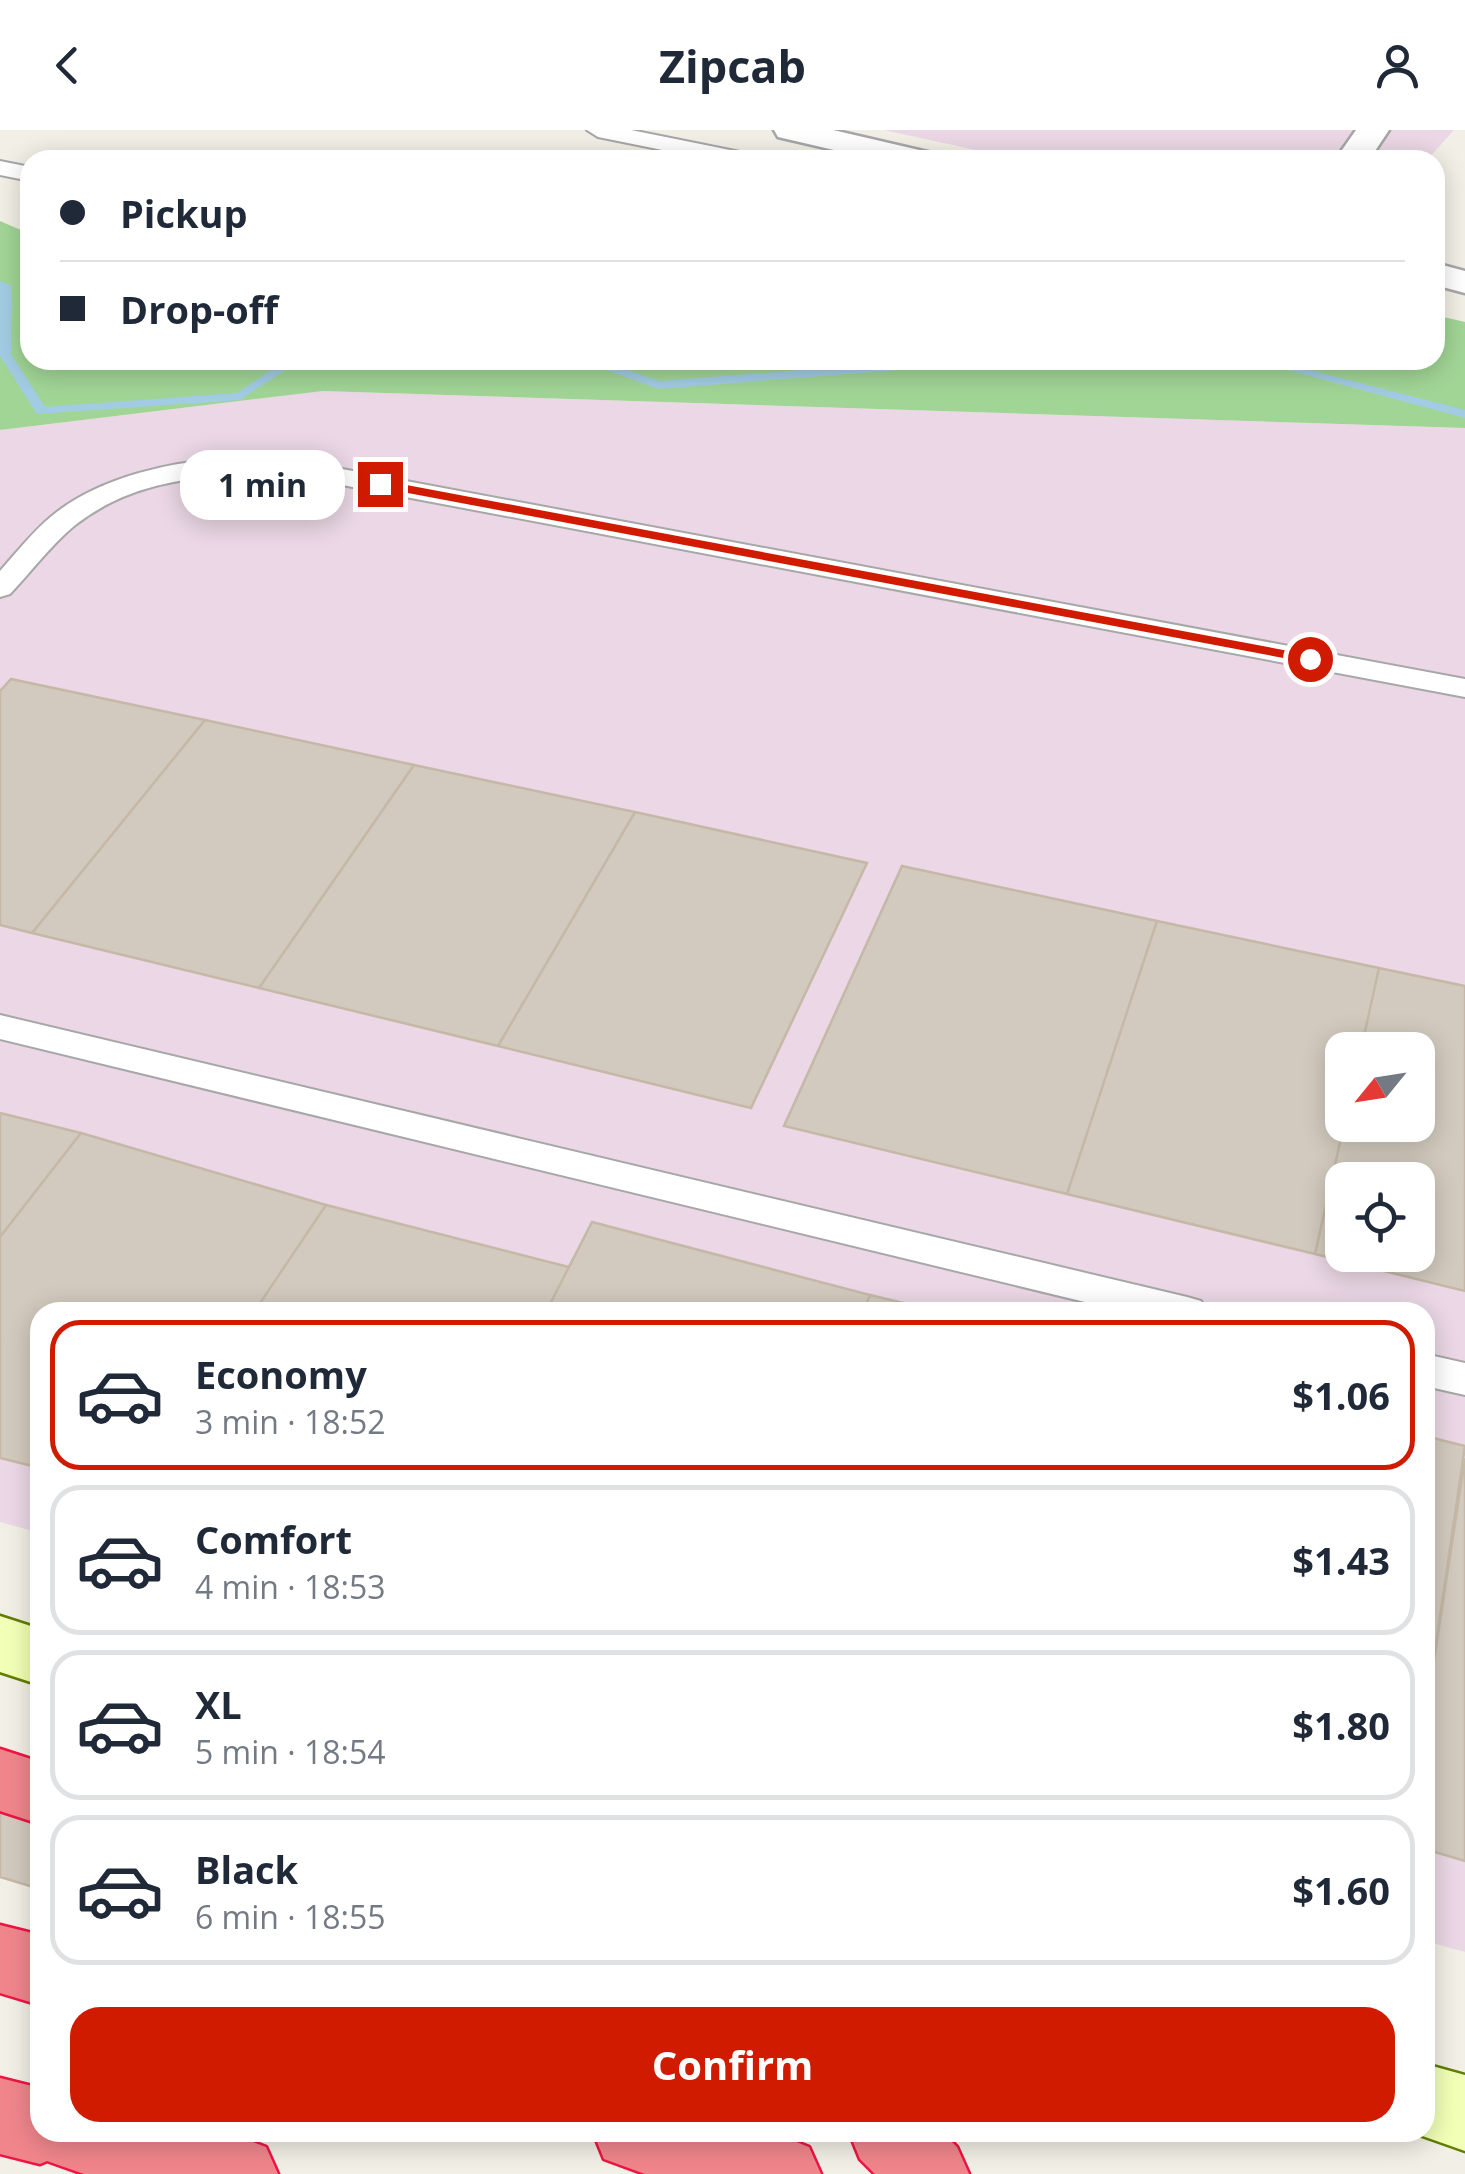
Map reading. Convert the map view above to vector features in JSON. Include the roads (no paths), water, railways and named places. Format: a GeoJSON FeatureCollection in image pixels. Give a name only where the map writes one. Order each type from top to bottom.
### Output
{"type":"FeatureCollection","features":[{"type":"Feature","properties":{"kind":"highway"},"geometry":{"type":"LineString","coordinates":[[0,1780],[30,1790]]}},
{"type":"Feature","properties":{"kind":"highway"},"geometry":{"type":"LineString","coordinates":[[0,1959],[30,1967]]}},
{"type":"Feature","properties":{"kind":"highway"},"geometry":{"type":"LineString","coordinates":[[0,2116],[30,2124]]}},
{"type":"Feature","properties":{"kind":"highway"},"geometry":{"type":"LineString","coordinates":[[109,2142],[239,2174]]}},
{"type":"Feature","properties":{"kind":"highway"},"geometry":{"type":"LineString","coordinates":[[667,2142],[782,2174]]}},
{"type":"Feature","properties":{"kind":"highway"},"geometry":{"type":"LineString","coordinates":[[897,2142],[930,2174]]}},
{"type":"Feature","properties":{"kind":"main road"},"geometry":{"type":"LineString","coordinates":[[0,1644],[30,1654]]}},
{"type":"Feature","properties":{"kind":"main road"},"geometry":{"type":"LineString","coordinates":[[1435,2104],[1465,2113]]}},
{"type":"Feature","properties":{"kind":"street"},"geometry":{"type":"LineString","coordinates":[[790,130],[877,150]]}},
{"type":"Feature","properties":{"kind":"lane"},"geometry":{"type":"LineString","coordinates":[[598,130],[696,150]]}},
{"type":"Feature","properties":{"kind":"lane"},"geometry":{"type":"LineString","coordinates":[[0,588],[65,520],[101,499],[150,478],[204,465],[264,466],[342,477],[1465,688]]}},
{"type":"Feature","properties":{"kind":"lane"},"geometry":{"type":"LineString","coordinates":[[0,1027],[1145,1302]]}},
{"type":"Feature","properties":{"kind":"lane"},"geometry":{"type":"LineString","coordinates":[[1435,1372],[1465,1380]]}},
{"type":"Feature","properties":{"kind":"waterway"},"geometry":{"type":"LineString","coordinates":[[0,284],[6,286],[5,354],[41,411],[240,396],[279,370]]}},
{"type":"Feature","properties":{"kind":"waterway"},"geometry":{"type":"LineString","coordinates":[[615,370],[658,385],[849,370]]}},
{"type":"Feature","properties":{"kind":"waterway"},"geometry":{"type":"LineString","coordinates":[[1296,370],[1465,414]]}}]}
